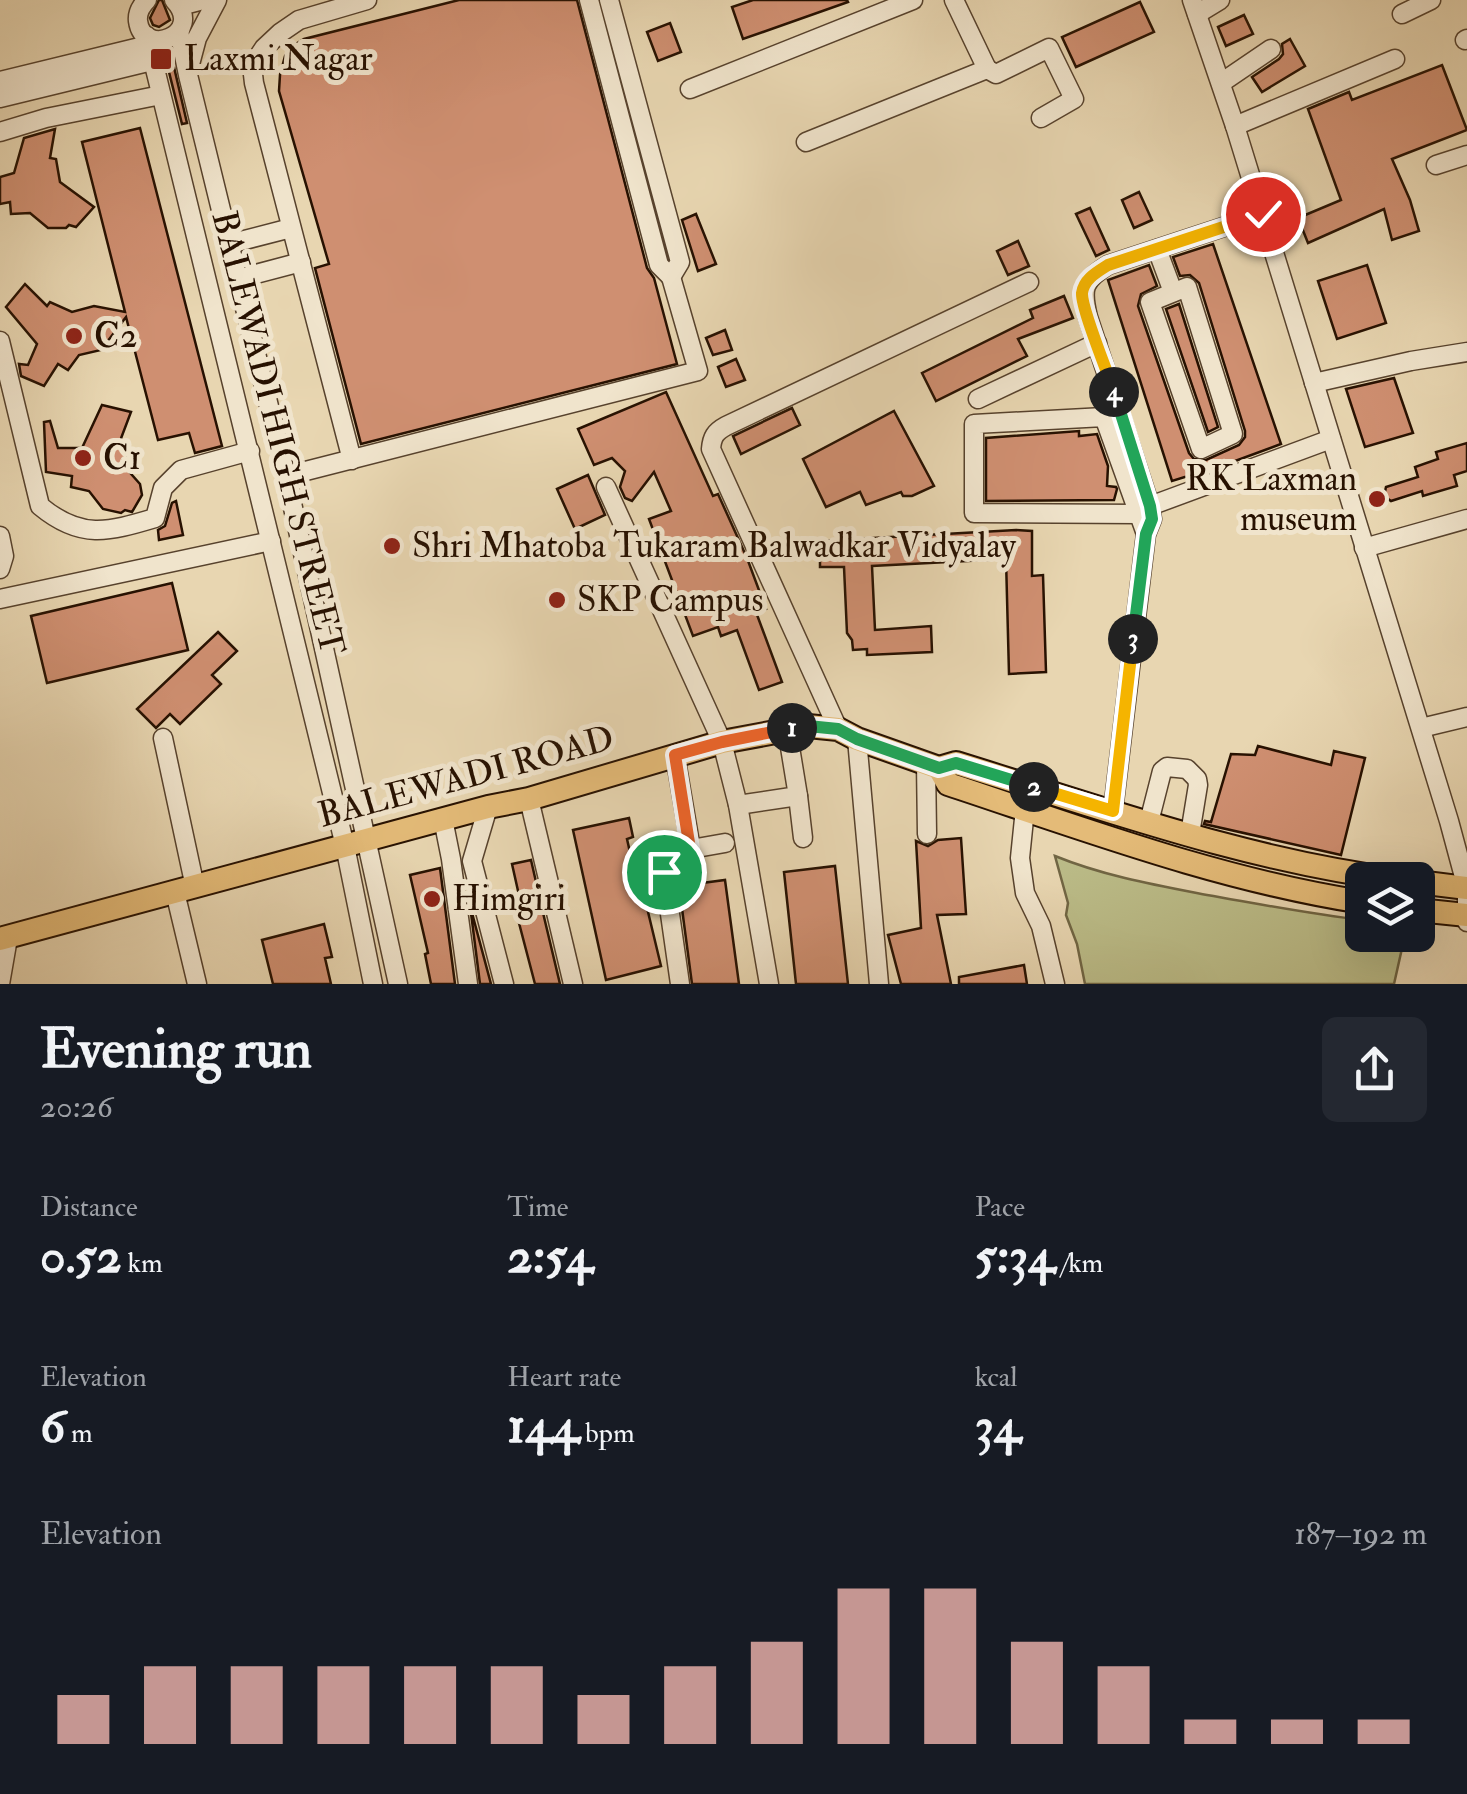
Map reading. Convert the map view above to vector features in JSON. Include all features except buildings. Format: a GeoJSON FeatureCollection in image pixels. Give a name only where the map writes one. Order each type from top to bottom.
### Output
{"type":"FeatureCollection","features":[{"type":"Feature","properties":{"kind":"main road","name":"BALEWADI ROAD"},"geometry":{"type":"LineString","coordinates":[[3,946],[185,889],[488,806],[529,799],[722,742],[808,726],[847,734],[933,765],[956,763],[1244,850],[1345,871]]}},
{"type":"Feature","properties":{"kind":"main road","name":"BALEWADI ROAD"},"geometry":{"type":"LineString","coordinates":[[933,765],[948,784],[1024,809],[1250,880],[1345,899]]}},
{"type":"Feature","properties":{"kind":"main road"},"geometry":{"type":"LineString","coordinates":[[1435,884],[1467,888]]}},
{"type":"Feature","properties":{"kind":"main road"},"geometry":{"type":"LineString","coordinates":[[1435,913],[1466,918]]}},
{"type":"Feature","properties":{"kind":"street"},"geometry":{"type":"LineString","coordinates":[[177,3],[202,0]]}},
{"type":"Feature","properties":{"kind":"street"},"geometry":{"type":"LineString","coordinates":[[188,75],[197,38],[217,0]]}},
{"type":"Feature","properties":{"kind":"street"},"geometry":{"type":"LineString","coordinates":[[352,460],[252,66],[264,48],[298,20],[367,0]]}},
{"type":"Feature","properties":{"kind":"street"},"geometry":{"type":"LineString","coordinates":[[286,476],[698,371],[671,277],[659,266],[588,0]]}},
{"type":"Feature","properties":{"kind":"street"},"geometry":{"type":"LineString","coordinates":[[610,0],[680,262],[671,277]]}},
{"type":"Feature","properties":{"kind":"street"},"geometry":{"type":"LineString","coordinates":[[690,90],[914,0]]}},
{"type":"Feature","properties":{"kind":"street"},"geometry":{"type":"LineString","coordinates":[[954,0],[987,69],[996,74],[1050,48],[1074,99],[1041,118]]}},
{"type":"Feature","properties":{"kind":"street"},"geometry":{"type":"LineString","coordinates":[[1220,0],[1195,7],[1421,728],[1467,888],[1466,918]]}},
{"type":"Feature","properties":{"kind":"street"},"geometry":{"type":"LineString","coordinates":[[1402,14],[1430,0]]}},
{"type":"Feature","properties":{"kind":"street","name":"BALEWADI HIGH STREET"},"geometry":{"type":"LineString","coordinates":[[145,1],[138,20],[149,48],[271,540],[356,843]]}},
{"type":"Feature","properties":{"kind":"street","name":"BALEWADI HIGH STREET"},"geometry":{"type":"LineString","coordinates":[[177,3],[183,18],[179,30],[188,75],[286,476],[356,843]]}},
{"type":"Feature","properties":{"kind":"street"},"geometry":{"type":"LineString","coordinates":[[0,98],[149,48],[154,40],[168,39],[179,30]]}},
{"type":"Feature","properties":{"kind":"street"},"geometry":{"type":"LineString","coordinates":[[0,81],[149,48]]}},
{"type":"Feature","properties":{"kind":"street"},"geometry":{"type":"LineString","coordinates":[[1221,83],[1271,49]]}},
{"type":"Feature","properties":{"kind":"street"},"geometry":{"type":"LineString","coordinates":[[1235,126],[1395,59]]}},
{"type":"Feature","properties":{"kind":"street"},"geometry":{"type":"LineString","coordinates":[[806,142],[987,69]]}},
{"type":"Feature","properties":{"kind":"street"},"geometry":{"type":"LineString","coordinates":[[0,132],[46,118],[161,95]]}},
{"type":"Feature","properties":{"kind":"street"},"geometry":{"type":"LineString","coordinates":[[1436,165],[1467,156]]}},
{"type":"Feature","properties":{"kind":"street"},"geometry":{"type":"LineString","coordinates":[[1113,811],[1146,534],[1144,510],[1082,294],[1090,277],[1108,265],[1263,214]]}},
{"type":"Feature","properties":{"kind":"street"},"geometry":{"type":"LineString","coordinates":[[229,244],[292,228]]}},
{"type":"Feature","properties":{"kind":"street"},"geometry":{"type":"LineString","coordinates":[[1157,249],[1173,292]]}},
{"type":"Feature","properties":{"kind":"street"},"geometry":{"type":"LineString","coordinates":[[238,279],[300,262]]}},
{"type":"Feature","properties":{"kind":"street"},"geometry":{"type":"LineString","coordinates":[[880,984],[847,734],[711,449],[712,440],[726,426],[1029,282]]}},
{"type":"Feature","properties":{"kind":"street"},"geometry":{"type":"LineString","coordinates":[[1187,288],[1234,434],[1218,442],[1201,449],[1150,302],[1187,288]]}},
{"type":"Feature","properties":{"kind":"street"},"geometry":{"type":"LineString","coordinates":[[0,341],[40,506],[72,528],[124,527],[156,518],[163,488],[181,470],[250,451]]}},
{"type":"Feature","properties":{"kind":"street"},"geometry":{"type":"LineString","coordinates":[[978,400],[1097,343]]}},
{"type":"Feature","properties":{"kind":"street"},"geometry":{"type":"LineString","coordinates":[[1314,383],[1467,352]]}},
{"type":"Feature","properties":{"kind":"street"},"geometry":{"type":"LineString","coordinates":[[1144,510],[1104,417],[974,424],[974,513],[1144,510],[1331,439]]}},
{"type":"Feature","properties":{"kind":"street"},"geometry":{"type":"LineString","coordinates":[[1218,442],[1231,476]]}},
{"type":"Feature","properties":{"kind":"street"},"geometry":{"type":"LineString","coordinates":[[606,487],[722,742],[738,805],[769,984]]}},
{"type":"Feature","properties":{"kind":"street"},"geometry":{"type":"LineString","coordinates":[[1364,548],[1467,519]]}},
{"type":"Feature","properties":{"kind":"street"},"geometry":{"type":"LineString","coordinates":[[0,536],[4,556],[0,570]]}},
{"type":"Feature","properties":{"kind":"street"},"geometry":{"type":"LineString","coordinates":[[0,599],[271,540]]}},
{"type":"Feature","properties":{"kind":"street"},"geometry":{"type":"LineString","coordinates":[[1421,728],[1467,717]]}},
{"type":"Feature","properties":{"kind":"street"},"geometry":{"type":"LineString","coordinates":[[787,729],[804,838]]}},
{"type":"Feature","properties":{"kind":"street"},"geometry":{"type":"LineString","coordinates":[[163,738],[197,984]]}},
{"type":"Feature","properties":{"kind":"street"},"geometry":{"type":"LineString","coordinates":[[675,755],[690,849]]}},
{"type":"Feature","properties":{"kind":"street"},"geometry":{"type":"LineString","coordinates":[[927,834],[933,765]]}},
{"type":"Feature","properties":{"kind":"street"},"geometry":{"type":"LineString","coordinates":[[1150,822],[1162,771],[1168,767],[1187,770],[1197,779],[1198,786],[1190,834]]}},
{"type":"Feature","properties":{"kind":"street"},"geometry":{"type":"LineString","coordinates":[[738,805],[798,796]]}},
{"type":"Feature","properties":{"kind":"street"},"geometry":{"type":"LineString","coordinates":[[529,799],[572,984]]}},
{"type":"Feature","properties":{"kind":"street"},"geometry":{"type":"LineString","coordinates":[[488,806],[472,861],[504,984]]}},
{"type":"Feature","properties":{"kind":"street"},"geometry":{"type":"LineString","coordinates":[[1024,809],[1020,858],[1025,893],[1041,926],[1055,984]]}},
{"type":"Feature","properties":{"kind":"street"},"geometry":{"type":"LineString","coordinates":[[442,819],[468,984]]}},
{"type":"Feature","properties":{"kind":"street"},"geometry":{"type":"LineString","coordinates":[[356,843],[373,984]]}},
{"type":"Feature","properties":{"kind":"street"},"geometry":{"type":"LineString","coordinates":[[356,843],[398,984]]}},
{"type":"Feature","properties":{"kind":"street"},"geometry":{"type":"LineString","coordinates":[[680,984],[664,872],[670,867],[672,854],[725,844]]}},
{"type":"Feature","properties":{"kind":"street"},"geometry":{"type":"LineString","coordinates":[[0,984],[3,946]]}},
{"type":"Feature","properties":{"kind":"green space"},"geometry":{"type":"Polygon","coordinates":[[[1055,856],[1149,884],[1345,918],[1345,952],[1401,952],[1394,984],[1085,984],[1066,915],[1068,903],[1055,856]]]}},
{"type":"Feature","properties":{"kind":"place","name":"Laxmi Nagar"},"geometry":{"type":"Point","coordinates":[161,59]}},
{"type":"Feature","properties":{"kind":"place","name":"C2"},"geometry":{"type":"Point","coordinates":[74,336]}},
{"type":"Feature","properties":{"kind":"place","name":"C1"},"geometry":{"type":"Point","coordinates":[83,458]}},
{"type":"Feature","properties":{"kind":"place","name":"RK Laxman museum"},"geometry":{"type":"Point","coordinates":[1377,499]}},
{"type":"Feature","properties":{"kind":"place","name":"Shri Mhatoba Tukaram Balwadkar Vidyalay"},"geometry":{"type":"Point","coordinates":[392,546]}},
{"type":"Feature","properties":{"kind":"place","name":"SKP Campus"},"geometry":{"type":"Point","coordinates":[557,600]}},
{"type":"Feature","properties":{"kind":"place","name":"Himgiri"},"geometry":{"type":"Point","coordinates":[432,899]}},
{"type":"Feature","properties":{"kind":"route"},"geometry":{"type":"LineString","coordinates":[[664,872],[670,867],[672,854],[690,849],[675,755],[808,726],[838,729],[939,768],[956,763],[1113,811],[1146,534],[1152,519],[1082,294],[1090,277],[1108,265],[1263,214]]}}]}
